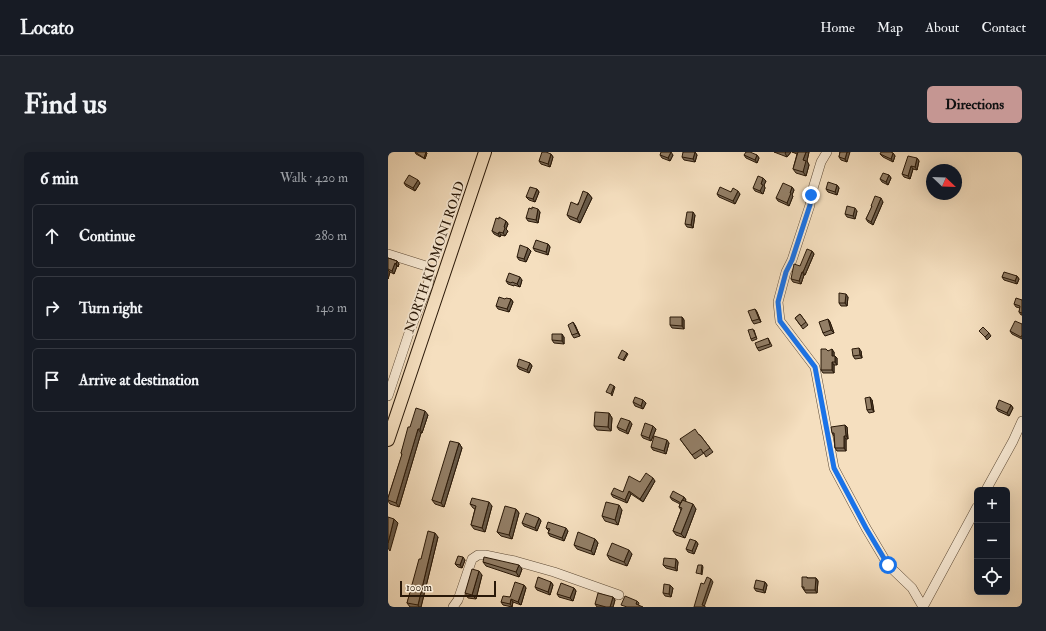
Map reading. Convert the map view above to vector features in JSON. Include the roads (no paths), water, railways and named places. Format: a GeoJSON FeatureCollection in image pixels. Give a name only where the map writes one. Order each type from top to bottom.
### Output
{"type":"FeatureCollection","features":[{"type":"Feature","properties":{"kind":"main road","name":"NORTH KIOMONI ROAD"},"geometry":{"type":"LineString","coordinates":[[388,440],[485,152]]}},
{"type":"Feature","properties":{"kind":"street"},"geometry":{"type":"LineString","coordinates":[[827,152],[821,162],[811,195],[810,205],[792,260],[786,272],[778,302],[780,321],[815,367],[834,468],[866,528],[888,565],[912,588],[922,607]]}},
{"type":"Feature","properties":{"kind":"street"},"geometry":{"type":"LineString","coordinates":[[388,254],[426,266],[429,269],[430,274],[428,285],[409,333],[388,396]]}},
{"type":"Feature","properties":{"kind":"street"},"geometry":{"type":"LineString","coordinates":[[988,487],[1013,441],[1022,421]]}},
{"type":"Feature","properties":{"kind":"street"},"geometry":{"type":"LineString","coordinates":[[922,607],[974,512]]}},
{"type":"Feature","properties":{"kind":"street"},"geometry":{"type":"LineString","coordinates":[[453,607],[458,600],[472,559],[478,555],[485,555],[522,563],[554,572],[619,595]]}}]}
